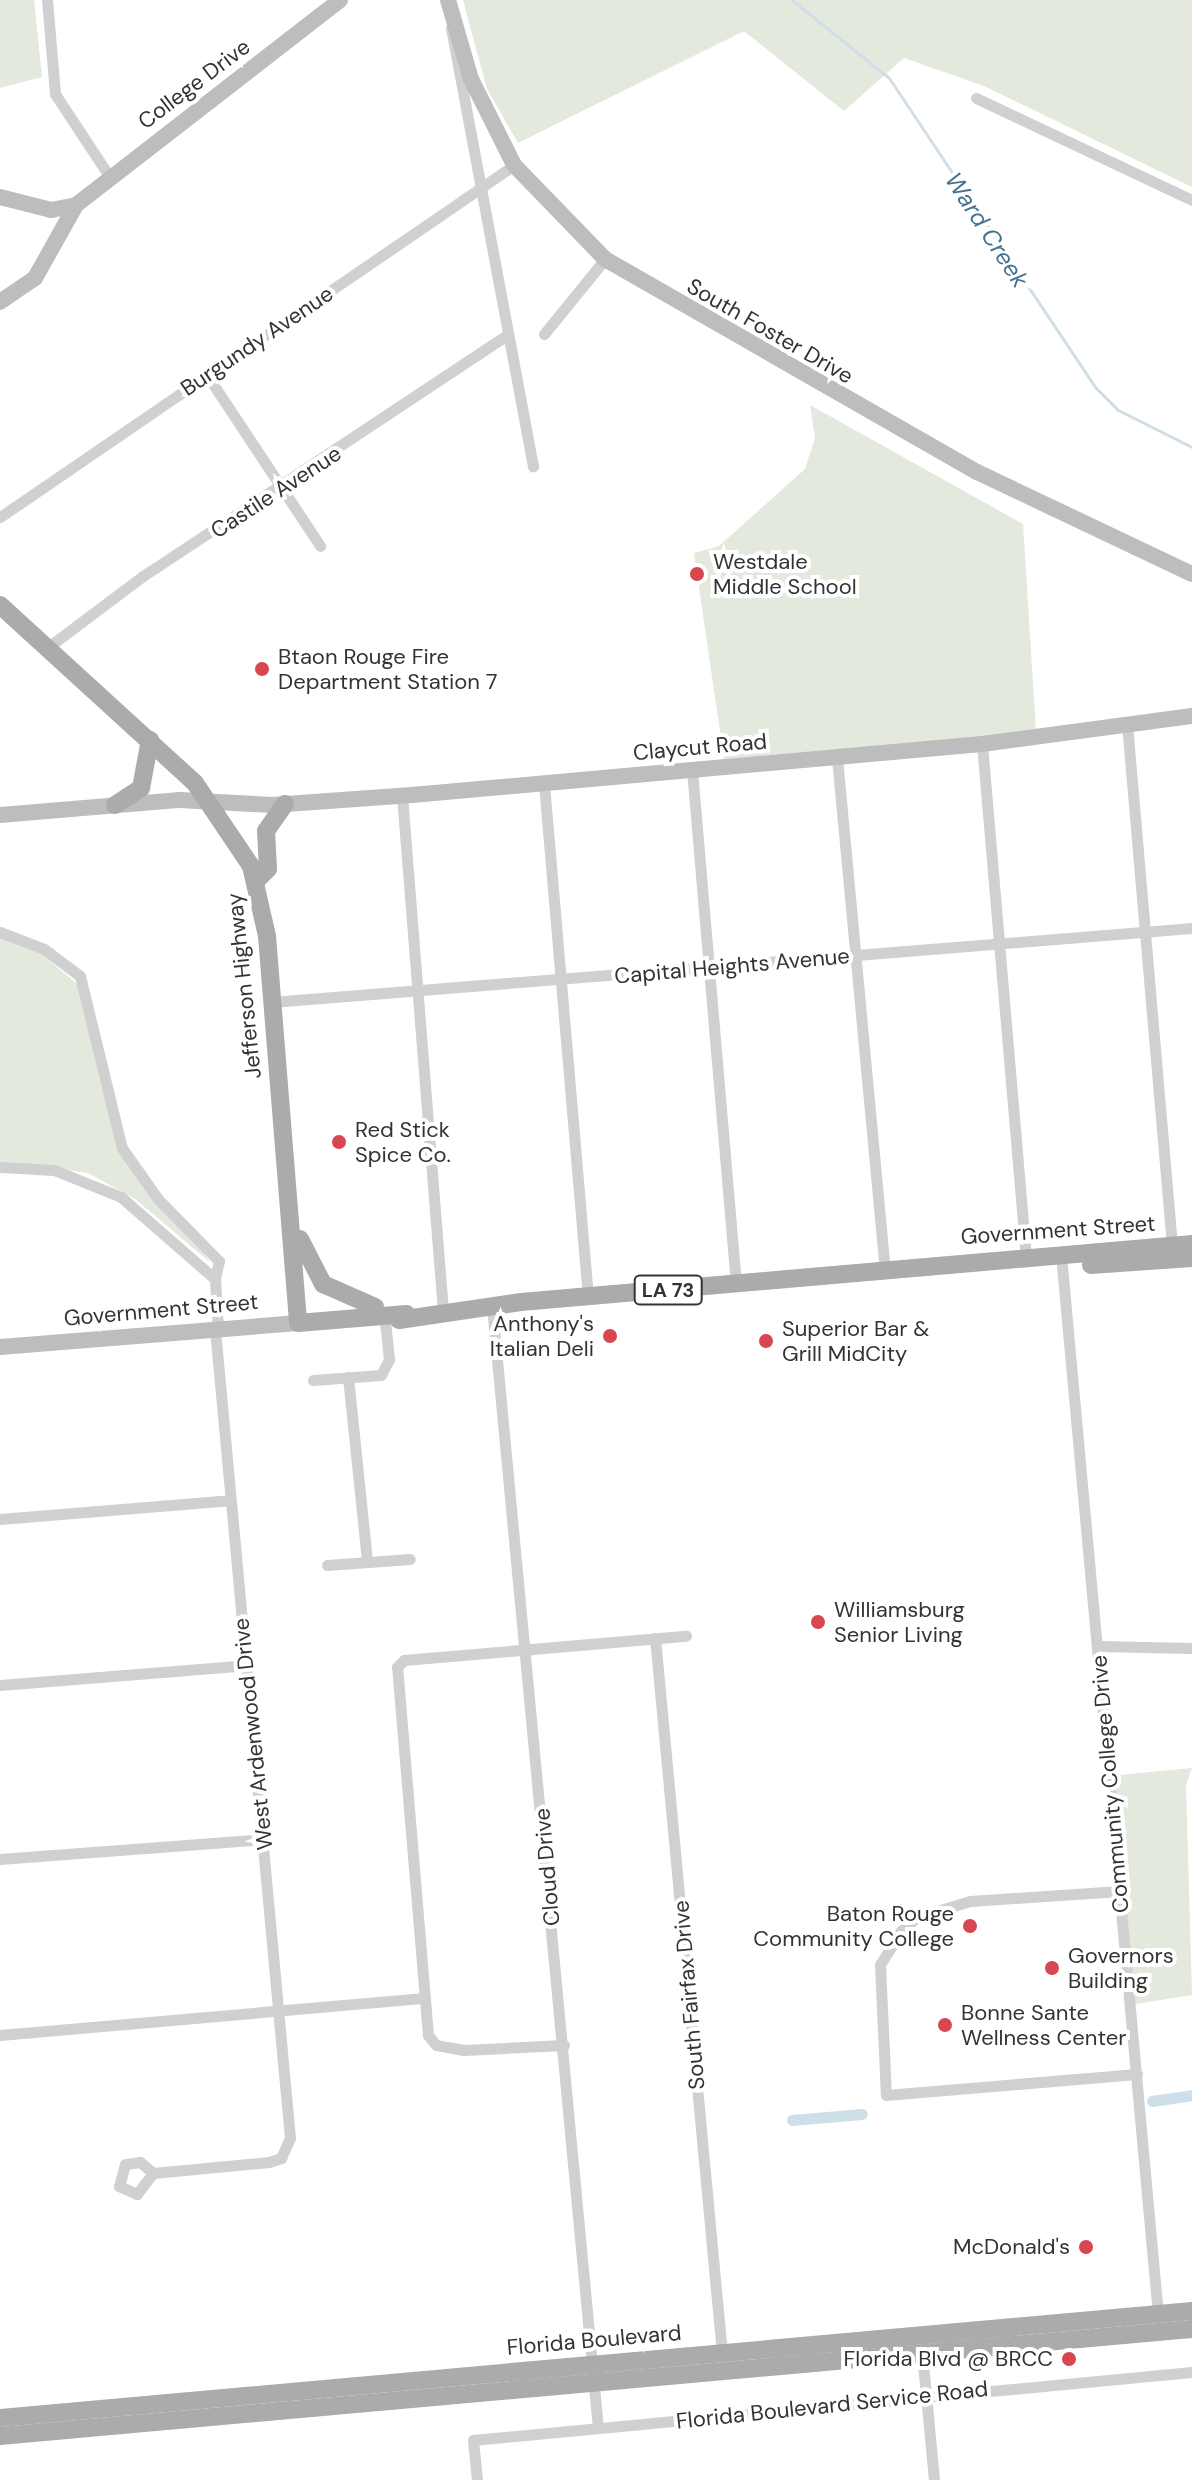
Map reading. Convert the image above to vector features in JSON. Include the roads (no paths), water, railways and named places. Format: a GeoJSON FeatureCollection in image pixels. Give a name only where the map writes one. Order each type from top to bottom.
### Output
{"type":"FeatureCollection","features":[{"type":"Feature","properties":{"kind":"main road","name":"Jefferson Highway"},"geometry":{"type":"LineString","coordinates":[[0,605],[150,740],[211,801],[256,881],[272,1002],[298,1323]]}},
{"type":"Feature","properties":{"kind":"main road"},"geometry":{"type":"LineString","coordinates":[[115,805],[141,788],[150,740]]}},
{"type":"Feature","properties":{"kind":"main road"},"geometry":{"type":"LineString","coordinates":[[256,881],[268,869],[266,831],[285,804]]}},
{"type":"Feature","properties":{"kind":"main road"},"geometry":{"type":"LineString","coordinates":[[291,1233],[323,1284],[382,1316]]}},
{"type":"Feature","properties":{"kind":"main road","name":"Government Street"},"geometry":{"type":"LineString","coordinates":[[298,1323],[885,1272],[983,1272],[1192,1244]]}},
{"type":"Feature","properties":{"kind":"main road"},"geometry":{"type":"LineString","coordinates":[[983,1272],[1020,1265],[1026,1257]]}},
{"type":"Feature","properties":{"kind":"main road","name":"Government Street"},"geometry":{"type":"LineString","coordinates":[[930,1270],[936,1263],[1026,1257],[1062,1260],[1192,1258]]}},
{"type":"Feature","properties":{"kind":"main road","name":"Florida Boulevard"},"geometry":{"type":"LineString","coordinates":[[593,2374],[722,2353],[852,2350],[922,2353],[1192,2311]]}},
{"type":"Feature","properties":{"kind":"main road","name":"Florida Boulevard"},"geometry":{"type":"LineString","coordinates":[[0,2436],[135,2415],[852,2350],[1083,2330],[1192,2329]]}},
{"type":"Feature","properties":{"kind":"main road","name":"Florida Boulevard"},"geometry":{"type":"LineString","coordinates":[[0,2418],[135,2415]]}},
{"type":"Feature","properties":{"kind":"street"},"geometry":{"type":"LineString","coordinates":[[47,0],[55,94],[109,176]]}},
{"type":"Feature","properties":{"kind":"street","name":"College Drive"},"geometry":{"type":"LineString","coordinates":[[0,302],[35,278],[76,205],[109,176],[340,0]]}},
{"type":"Feature","properties":{"kind":"street"},"geometry":{"type":"LineString","coordinates":[[448,0],[477,193],[533,466]]}},
{"type":"Feature","properties":{"kind":"street","name":"South Foster Drive"},"geometry":{"type":"LineString","coordinates":[[448,0],[471,79],[514,165],[605,259],[963,465],[1192,574]]}},
{"type":"Feature","properties":{"kind":"street"},"geometry":{"type":"LineString","coordinates":[[976,98],[1192,200]]}},
{"type":"Feature","properties":{"kind":"street","name":"Burgundy Avenue"},"geometry":{"type":"LineString","coordinates":[[0,517],[514,165]]}},
{"type":"Feature","properties":{"kind":"street"},"geometry":{"type":"LineString","coordinates":[[0,197],[36,207],[76,205]]}},
{"type":"Feature","properties":{"kind":"street"},"geometry":{"type":"LineString","coordinates":[[36,207],[53,243]]}},
{"type":"Feature","properties":{"kind":"street"},"geometry":{"type":"LineString","coordinates":[[544,334],[605,259]]}},
{"type":"Feature","properties":{"kind":"street","name":"Castile Avenue"},"geometry":{"type":"LineString","coordinates":[[47,648],[143,576],[279,492],[505,336]]}},
{"type":"Feature","properties":{"kind":"street"},"geometry":{"type":"LineString","coordinates":[[207,375],[279,492],[320,546]]}},
{"type":"Feature","properties":{"kind":"street","name":"Claycut Road"},"geometry":{"type":"LineString","coordinates":[[0,815],[115,805],[211,801],[285,804],[402,796],[982,744],[1192,716]]}},
{"type":"Feature","properties":{"kind":"street"},"geometry":{"type":"LineString","coordinates":[[1127,724],[1172,1246]]}},
{"type":"Feature","properties":{"kind":"street"},"geometry":{"type":"LineString","coordinates":[[982,744],[1026,1257]]}},
{"type":"Feature","properties":{"kind":"street"},"geometry":{"type":"LineString","coordinates":[[837,758],[885,1272]]}},
{"type":"Feature","properties":{"kind":"street"},"geometry":{"type":"LineString","coordinates":[[692,770],[736,1284]]}},
{"type":"Feature","properties":{"kind":"street"},"geometry":{"type":"LineString","coordinates":[[544,784],[588,1297]]}},
{"type":"Feature","properties":{"kind":"street"},"geometry":{"type":"LineString","coordinates":[[402,796],[443,1311]]}},
{"type":"Feature","properties":{"kind":"street","name":"Capital Heights Avenue"},"geometry":{"type":"LineString","coordinates":[[272,1002],[1192,928]]}},
{"type":"Feature","properties":{"kind":"street","name":"West Ardenwood Drive"},"geometry":{"type":"LineString","coordinates":[[0,932],[44,949],[80,976],[122,1148],[158,1199],[219,1261],[215,1279],[217,1329],[229,1500],[264,1839],[290,2138],[281,2158],[269,2162],[153,2173]]}},
{"type":"Feature","properties":{"kind":"street"},"geometry":{"type":"LineString","coordinates":[[0,1167],[54,1170],[102,1186],[215,1279]]}},
{"type":"Feature","properties":{"kind":"street","name":"Community College Drive"},"geometry":{"type":"LineString","coordinates":[[1062,1260],[1158,2314]]}},
{"type":"Feature","properties":{"kind":"street","name":"Cloud Drive"},"geometry":{"type":"LineString","coordinates":[[492,1307],[528,1649],[598,2428]]}},
{"type":"Feature","properties":{"kind":"street"},"geometry":{"type":"LineString","coordinates":[[313,1380],[381,1375],[389,1359],[382,1316]]}},
{"type":"Feature","properties":{"kind":"street","name":"Government Street"},"geometry":{"type":"LineString","coordinates":[[0,1347],[298,1323]]}},
{"type":"Feature","properties":{"kind":"street"},"geometry":{"type":"LineString","coordinates":[[348,1377],[367,1562]]}},
{"type":"Feature","properties":{"kind":"street"},"geometry":{"type":"LineString","coordinates":[[0,1519],[229,1500]]}},
{"type":"Feature","properties":{"kind":"street"},"geometry":{"type":"LineString","coordinates":[[327,1565],[410,1559]]}},
{"type":"Feature","properties":{"kind":"street"},"geometry":{"type":"LineString","coordinates":[[564,2045],[436,2045],[424,1998],[397,1667],[404,1660],[686,1636]]}},
{"type":"Feature","properties":{"kind":"street","name":"South Fairfax Drive"},"geometry":{"type":"LineString","coordinates":[[655,1638],[722,2353]]}},
{"type":"Feature","properties":{"kind":"street"},"geometry":{"type":"LineString","coordinates":[[1097,1646],[1192,1648]]}},
{"type":"Feature","properties":{"kind":"street"},"geometry":{"type":"LineString","coordinates":[[0,1685],[246,1665]]}},
{"type":"Feature","properties":{"kind":"street"},"geometry":{"type":"LineString","coordinates":[[0,1859],[264,1839]]}},
{"type":"Feature","properties":{"kind":"street"},"geometry":{"type":"LineString","coordinates":[[1120,1891],[970,1901],[917,1917],[901,1931],[880,1965],[886,2095],[1137,2074]]}},
{"type":"Feature","properties":{"kind":"street"},"geometry":{"type":"LineString","coordinates":[[0,2035],[424,1998]]}},
{"type":"Feature","properties":{"kind":"street"},"geometry":{"type":"LineString","coordinates":[[922,2353],[934,2480]]}},
{"type":"Feature","properties":{"kind":"street","name":"Florida Boulevard Service Road"},"geometry":{"type":"LineString","coordinates":[[477,2480],[473,2440],[1192,2372]]}},
{"type":"Feature","properties":{"kind":"waterway","name":"Ward Creek"},"geometry":{"type":"LineString","coordinates":[[792,0],[889,78],[1096,388],[1118,410],[1192,447]]}},
{"type":"Feature","properties":{"kind":"waterway"},"geometry":{"type":"LineString","coordinates":[[1152,2101],[1192,2095]]}},
{"type":"Feature","properties":{"kind":"waterway"},"geometry":{"type":"LineString","coordinates":[[792,2120],[862,2114]]}},
{"type":"Feature","properties":{"kind":"place","name":"Westdale Middle School"},"geometry":{"type":"Point","coordinates":[697,574]}},
{"type":"Feature","properties":{"kind":"place","name":"Btaon Rouge Fire Department Station 7"},"geometry":{"type":"Point","coordinates":[262,669]}},
{"type":"Feature","properties":{"kind":"place","name":"Red Stick Spice Co."},"geometry":{"type":"Point","coordinates":[339,1142]}},
{"type":"Feature","properties":{"kind":"place","name":"Anthony's Italian Deli"},"geometry":{"type":"Point","coordinates":[610,1336]}},
{"type":"Feature","properties":{"kind":"place","name":"Superior Bar & Grill MidCity"},"geometry":{"type":"Point","coordinates":[766,1341]}},
{"type":"Feature","properties":{"kind":"place","name":"Williamsburg Senior Living"},"geometry":{"type":"Point","coordinates":[818,1622]}},
{"type":"Feature","properties":{"kind":"place","name":"Baton Rouge Community College"},"geometry":{"type":"Point","coordinates":[970,1926]}},
{"type":"Feature","properties":{"kind":"place","name":"Governors Building"},"geometry":{"type":"Point","coordinates":[1052,1968]}},
{"type":"Feature","properties":{"kind":"place","name":"Bonne Sante Wellness Center"},"geometry":{"type":"Point","coordinates":[945,2025]}},
{"type":"Feature","properties":{"kind":"place","name":"McDonald's"},"geometry":{"type":"Point","coordinates":[1086,2247]}},
{"type":"Feature","properties":{"kind":"place","name":"Florida Blvd @ BRCC"},"geometry":{"type":"Point","coordinates":[1069,2359]}}]}
